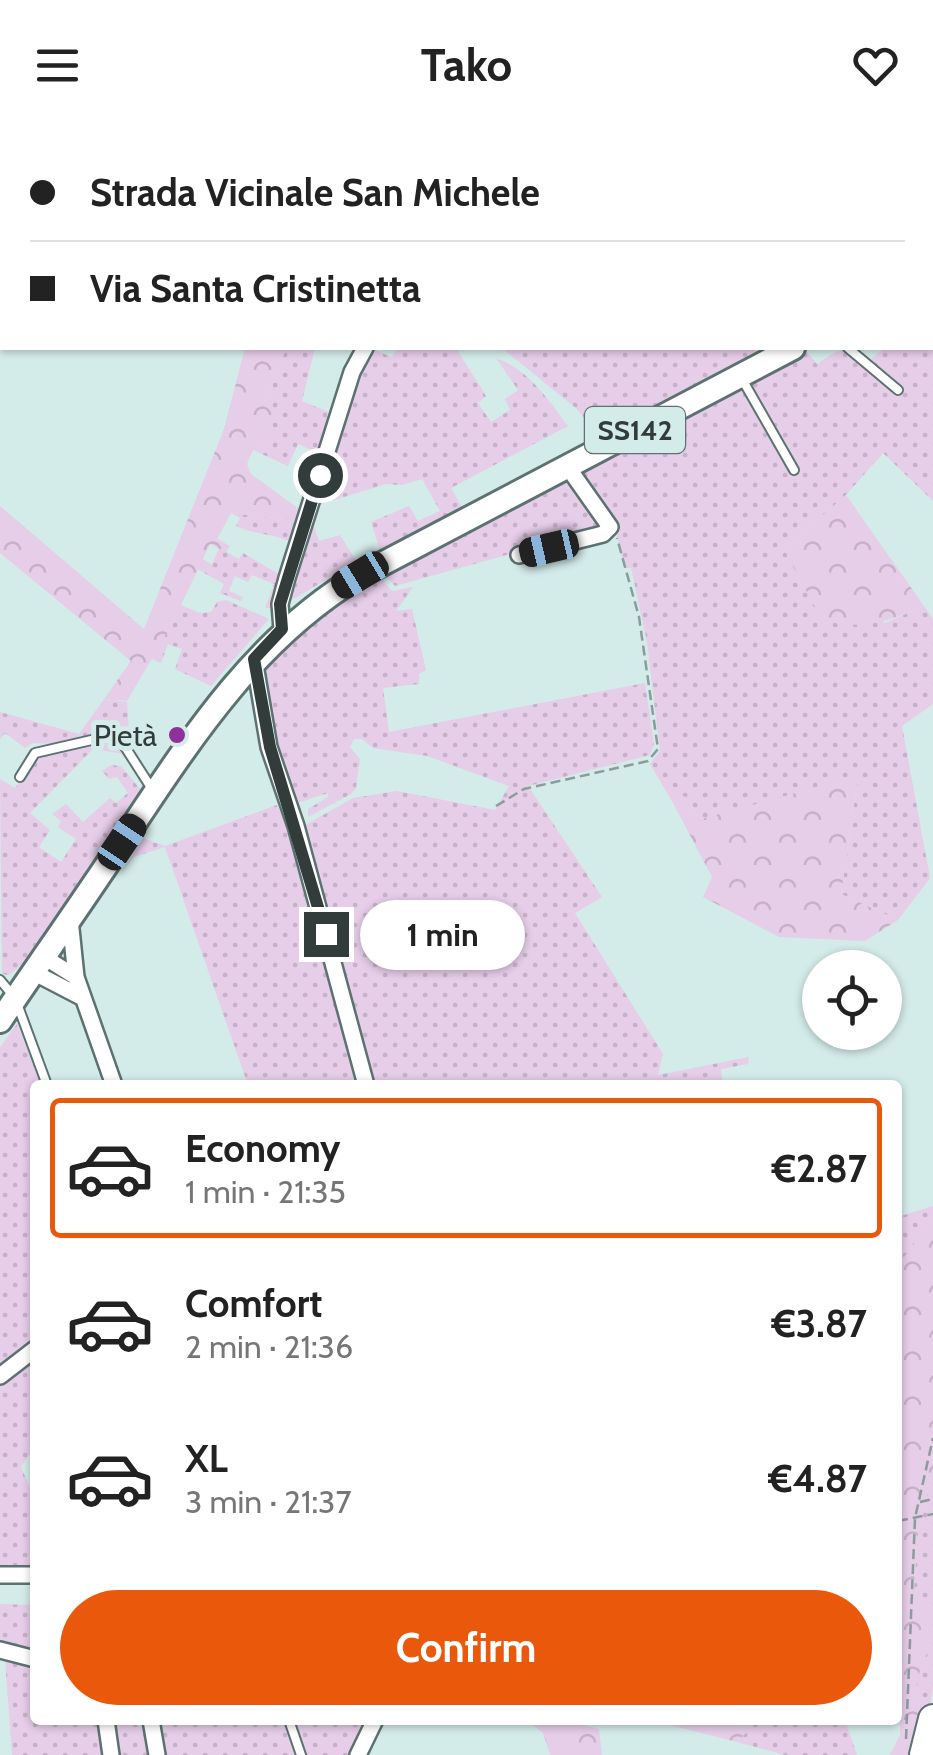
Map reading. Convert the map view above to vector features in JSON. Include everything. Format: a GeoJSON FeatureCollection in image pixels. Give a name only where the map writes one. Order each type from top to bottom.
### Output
{"type":"FeatureCollection","features":[{"type":"Feature","properties":{"kind":"highway"},"geometry":{"type":"LineString","coordinates":[[924,1755],[933,1719]]}},
{"type":"Feature","properties":{"kind":"main road","name":"SS142"},"geometry":{"type":"LineString","coordinates":[[282,629],[334,591],[789,350]]}},
{"type":"Feature","properties":{"kind":"main road"},"geometry":{"type":"LineString","coordinates":[[0,1021],[8,989],[39,964],[155,792],[254,659],[282,629]]}},
{"type":"Feature","properties":{"kind":"street"},"geometry":{"type":"LineString","coordinates":[[282,629],[280,604],[287,578],[352,372],[364,350]]}},
{"type":"Feature","properties":{"kind":"street"},"geometry":{"type":"LineString","coordinates":[[520,555],[603,534],[610,527],[567,466]]}},
{"type":"Feature","properties":{"kind":"street"},"geometry":{"type":"LineString","coordinates":[[254,659],[270,747],[296,826],[365,1080]]}},
{"type":"Feature","properties":{"kind":"street"},"geometry":{"type":"LineString","coordinates":[[70,919],[76,977],[112,1080]]}},
{"type":"Feature","properties":{"kind":"street"},"geometry":{"type":"LineString","coordinates":[[39,964],[76,977]]}},
{"type":"Feature","properties":{"kind":"street"},"geometry":{"type":"LineString","coordinates":[[39,964],[83,998]]}},
{"type":"Feature","properties":{"kind":"street"},"geometry":{"type":"LineString","coordinates":[[0,1376],[30,1352]]}},
{"type":"Feature","properties":{"kind":"street"},"geometry":{"type":"LineString","coordinates":[[0,1575],[30,1576]]}},
{"type":"Feature","properties":{"kind":"street"},"geometry":{"type":"LineString","coordinates":[[0,1650],[30,1658]]}},
{"type":"Feature","properties":{"kind":"street"},"geometry":{"type":"LineString","coordinates":[[107,1725],[111,1755]]}},
{"type":"Feature","properties":{"kind":"street"},"geometry":{"type":"LineString","coordinates":[[152,1725],[157,1755]]}},
{"type":"Feature","properties":{"kind":"street"},"geometry":{"type":"LineString","coordinates":[[358,1755],[372,1725]]}},
{"type":"Feature","properties":{"kind":"lane"},"geometry":{"type":"LineString","coordinates":[[850,350],[898,390]]}},
{"type":"Feature","properties":{"kind":"lane"},"geometry":{"type":"LineString","coordinates":[[740,375],[794,470]]}},
{"type":"Feature","properties":{"kind":"lane"},"geometry":{"type":"LineString","coordinates":[[20,777],[35,753],[108,736],[120,739],[140,776],[155,792]]}},
{"type":"Feature","properties":{"kind":"lane"},"geometry":{"type":"LineString","coordinates":[[8,989],[44,1080]]}},
{"type":"Feature","properties":{"kind":"lane"},"geometry":{"type":"LineString","coordinates":[[292,1725],[302,1755]]}},
{"type":"Feature","properties":{"kind":"path"},"geometry":{"type":"LineString","coordinates":[[496,806],[524,789],[648,761],[658,750],[639,617],[624,554],[610,527]]}},
{"type":"Feature","properties":{"kind":"path"},"geometry":{"type":"LineString","coordinates":[[905,1755],[916,1518],[933,1438]]}},
{"type":"Feature","properties":{"kind":"path"},"geometry":{"type":"LineString","coordinates":[[919,1502],[933,1500]]}},
{"type":"Feature","properties":{"kind":"path"},"geometry":{"type":"LineString","coordinates":[[902,1521],[933,1514]]}},
{"type":"Feature","properties":{"kind":"green space"},"geometry":{"type":"Polygon","coordinates":[[[244,350],[285,350],[266,403],[274,416],[270,441],[253,450],[247,464],[251,474],[299,509],[296,520],[231,513],[217,539],[230,546],[226,552],[210,544],[171,626],[127,701],[104,699],[131,661],[0,553],[0,506],[144,629],[224,429],[244,350]]]}},
{"type":"Feature","properties":{"kind":"green space"},"geometry":{"type":"Polygon","coordinates":[[[285,350],[315,350],[302,401],[328,412],[320,454],[298,444],[288,466],[253,450],[270,441],[266,403],[285,350]]]}},
{"type":"Feature","properties":{"kind":"green space"},"geometry":{"type":"Polygon","coordinates":[[[369,350],[392,357],[396,350],[457,350],[486,396],[478,403],[491,422],[510,410],[505,399],[518,390],[496,358],[528,378],[568,426],[451,488],[464,511],[381,554],[371,522],[409,506],[418,521],[440,511],[422,479],[402,485],[386,484],[318,505],[353,386],[369,350]]]}},
{"type":"Feature","properties":{"kind":"green space"},"geometry":{"type":"Polygon","coordinates":[[[504,350],[770,350],[599,439],[577,409],[504,350]]]}},
{"type":"Feature","properties":{"kind":"green space"},"geometry":{"type":"Polygon","coordinates":[[[806,350],[817,364],[844,350],[871,359],[882,350],[933,350],[933,501],[883,453],[846,495],[784,549],[885,623],[924,606],[933,619],[933,704],[902,726],[930,878],[898,920],[841,894],[858,777],[701,819],[684,796],[673,803],[650,764],[660,751],[647,642],[631,568],[624,568],[614,522],[577,469],[806,350]]]}},
{"type":"Feature","properties":{"kind":"green space"},"geometry":{"type":"Polygon","coordinates":[[[564,476],[600,525],[597,530],[395,586],[383,573],[564,476]]]}},
{"type":"Feature","properties":{"kind":"green space"},"geometry":{"type":"Polygon","coordinates":[[[846,495],[924,606],[874,623],[849,625],[822,620],[784,549],[846,495]]]}},
{"type":"Feature","properties":{"kind":"green space"},"geometry":{"type":"Polygon","coordinates":[[[299,509],[303,509],[288,562],[284,561],[291,542],[236,526],[240,518],[231,513],[295,520],[299,509]]]}},
{"type":"Feature","properties":{"kind":"green space"},"geometry":{"type":"Polygon","coordinates":[[[308,527],[314,527],[319,541],[340,535],[357,562],[288,602],[308,527]]]}},
{"type":"Feature","properties":{"kind":"green space"},"geometry":{"type":"Polygon","coordinates":[[[219,548],[239,559],[243,553],[282,576],[273,608],[265,608],[274,584],[252,575],[248,582],[235,576],[229,591],[243,597],[241,601],[220,593],[224,584],[195,568],[202,559],[212,564],[219,548]]]}},
{"type":"Feature","properties":{"kind":"green space"},"geometry":{"type":"Polygon","coordinates":[[[379,576],[392,591],[413,587],[396,611],[412,609],[426,670],[419,674],[419,684],[383,688],[389,732],[645,683],[654,744],[650,755],[528,786],[602,897],[575,913],[663,1054],[658,1075],[749,1057],[748,1064],[721,1069],[722,1080],[367,1080],[300,828],[353,798],[397,791],[495,810],[509,786],[427,756],[373,748],[362,739],[354,739],[350,747],[360,759],[356,788],[351,794],[308,817],[308,809],[328,797],[328,793],[291,805],[267,715],[266,661],[337,600],[379,576]]]}},
{"type":"Feature","properties":{"kind":"green space"},"geometry":{"type":"Polygon","coordinates":[[[226,600],[269,619],[211,686],[175,669],[182,649],[168,644],[161,663],[152,659],[178,604],[200,613],[211,612],[217,602],[226,600]]]}},
{"type":"Feature","properties":{"kind":"green space"},"geometry":{"type":"Polygon","coordinates":[[[104,699],[127,702],[130,744],[113,730],[64,744],[33,743],[25,748],[5,733],[0,739],[0,712],[79,734],[104,699]]]}},
{"type":"Feature","properties":{"kind":"green space"},"geometry":{"type":"Polygon","coordinates":[[[89,740],[115,742],[125,754],[93,749],[30,813],[50,830],[39,847],[61,862],[76,839],[58,827],[61,821],[52,814],[66,804],[83,822],[110,798],[116,803],[128,793],[117,777],[109,779],[102,771],[111,765],[121,766],[140,789],[28,959],[9,975],[2,974],[0,779],[15,788],[41,756],[89,740]]]}},
{"type":"Feature","properties":{"kind":"green space"},"geometry":{"type":"Polygon","coordinates":[[[858,776],[841,894],[898,920],[865,941],[779,937],[703,897],[712,877],[673,803],[684,796],[701,819],[858,776]]]}},
{"type":"Feature","properties":{"kind":"green space"},"geometry":{"type":"Polygon","coordinates":[[[277,805],[289,829],[312,923],[359,1080],[246,1080],[165,847],[134,857],[125,868],[143,838],[165,846],[277,805]]]}},
{"type":"Feature","properties":{"kind":"green space"},"geometry":{"type":"Polygon","coordinates":[[[17,1024],[40,1080],[30,1080],[30,1345],[0,1370],[0,1047],[17,1024]]]}},
{"type":"Feature","properties":{"kind":"green space"},"geometry":{"type":"Polygon","coordinates":[[[933,1206],[933,1219],[902,1258],[902,1216],[933,1206]]]}},
{"type":"Feature","properties":{"kind":"green space"},"geometry":{"type":"Polygon","coordinates":[[[933,1219],[933,1470],[918,1532],[914,1588],[928,1614],[928,1650],[916,1682],[921,1716],[916,1755],[890,1755],[902,1725],[904,1257],[933,1219]]]}},
{"type":"Feature","properties":{"kind":"green space"},"geometry":{"type":"Polygon","coordinates":[[[30,1358],[30,1455],[21,1467],[30,1488],[30,1579],[0,1580],[0,1381],[30,1358]]]}},
{"type":"Feature","properties":{"kind":"green space"},"geometry":{"type":"Polygon","coordinates":[[[933,1470],[933,1687],[929,1713],[921,1716],[916,1682],[928,1649],[914,1588],[918,1532],[933,1470]]]}},
{"type":"Feature","properties":{"kind":"green space"},"geometry":{"type":"Polygon","coordinates":[[[0,1604],[30,1605],[30,1651],[0,1642],[0,1604]]]}},
{"type":"Feature","properties":{"kind":"green space"},"geometry":{"type":"Polygon","coordinates":[[[5,1659],[30,1665],[30,1725],[366,1725],[362,1738],[349,1755],[12,1755],[5,1659]]]}},
{"type":"Feature","properties":{"kind":"green space"},"geometry":{"type":"Polygon","coordinates":[[[533,1725],[584,1725],[599,1729],[602,1755],[550,1755],[543,1733],[533,1725]]]}},
{"type":"Feature","properties":{"kind":"green space"},"geometry":{"type":"Polygon","coordinates":[[[670,1725],[753,1725],[737,1742],[670,1725]]]}},
{"type":"Feature","properties":{"kind":"green space"},"geometry":{"type":"Polygon","coordinates":[[[753,1725],[847,1725],[857,1755],[786,1755],[737,1742],[753,1725]]]}},
{"type":"Feature","properties":{"kind":"place","name":"Pietà"},"geometry":{"type":"Point","coordinates":[177,735]}},
{"type":"Feature","properties":{"kind":"route"},"geometry":{"type":"LineString","coordinates":[[320,475],[280,604],[282,629],[254,659],[270,747],[326,934]]}}]}
